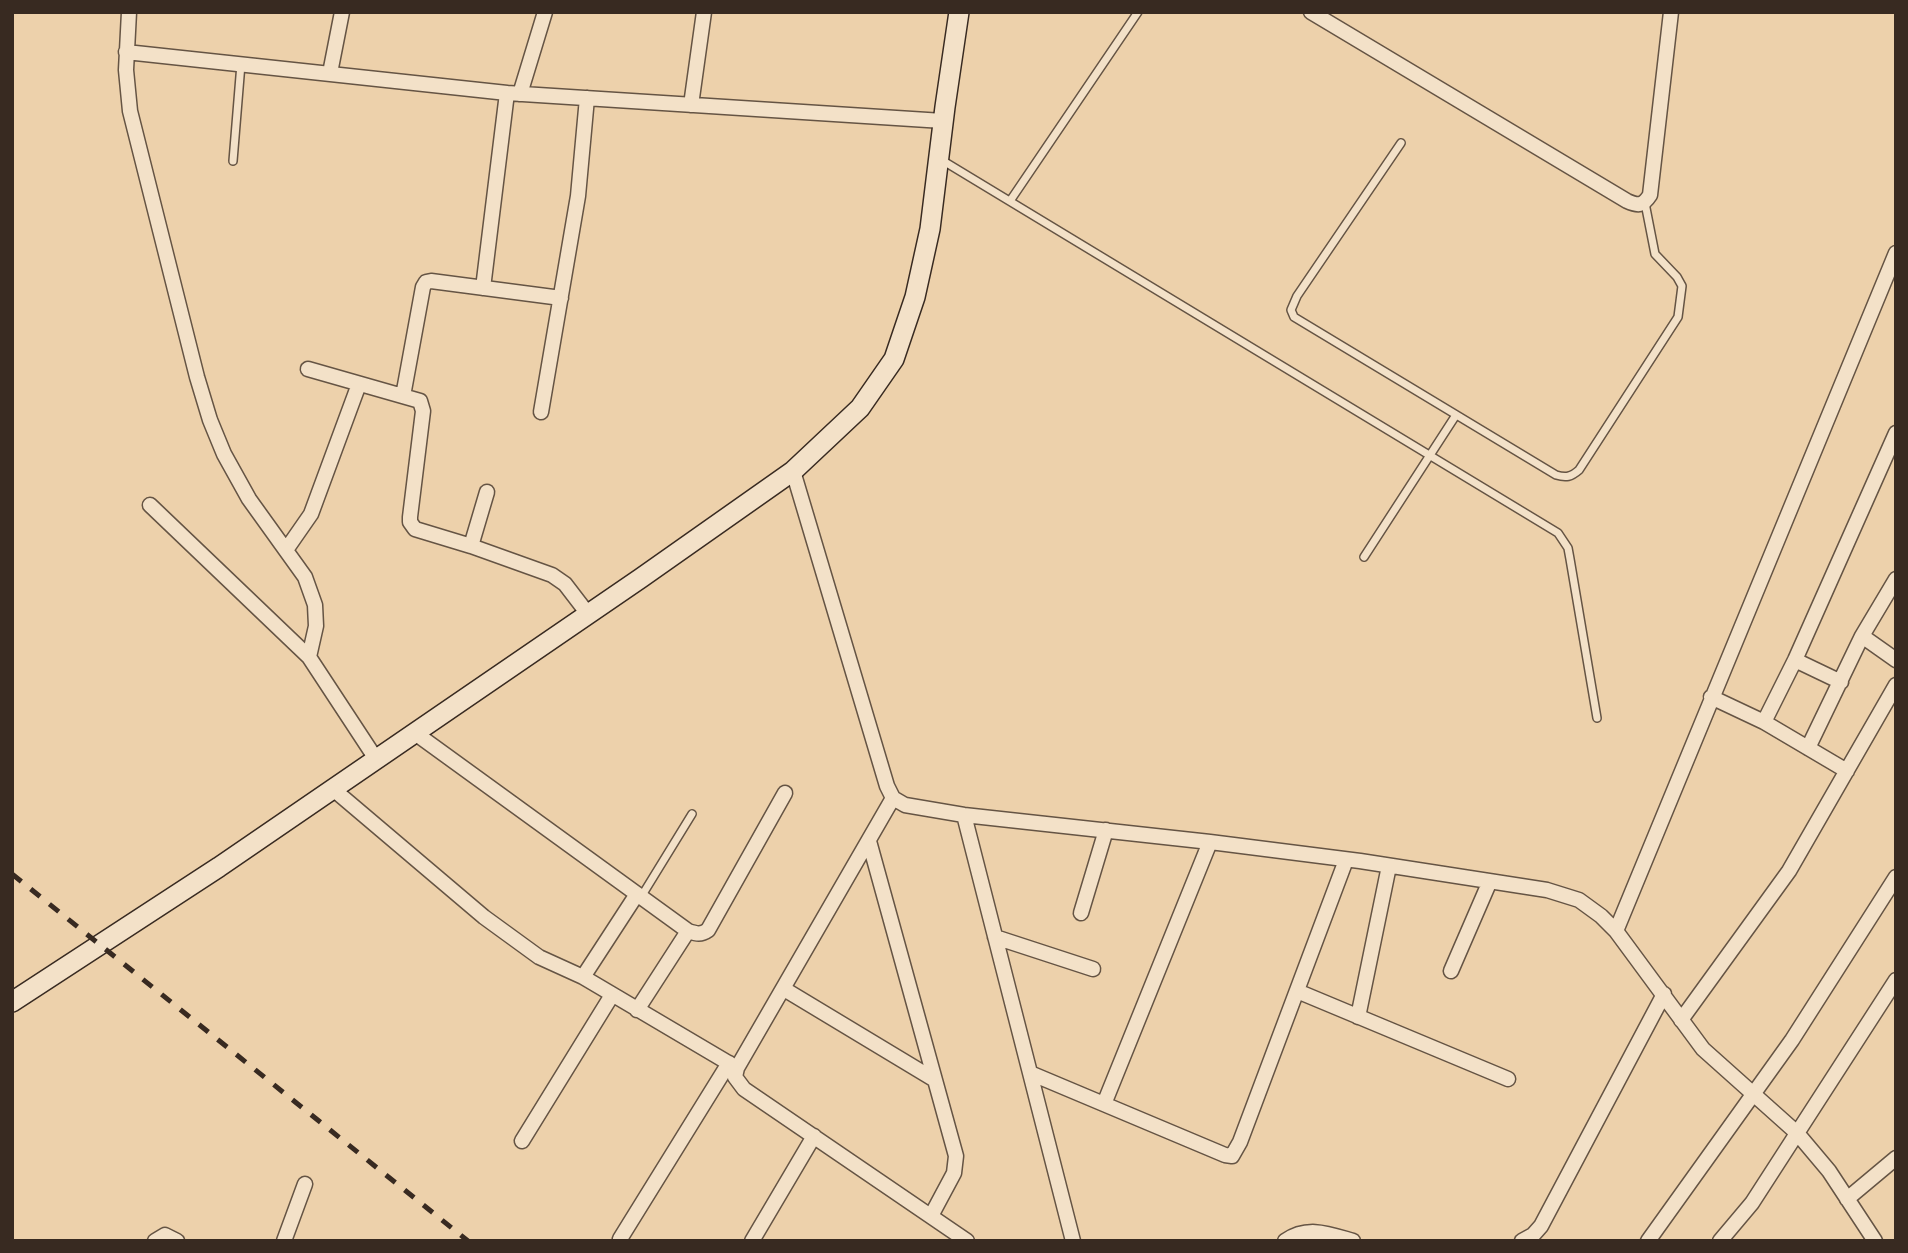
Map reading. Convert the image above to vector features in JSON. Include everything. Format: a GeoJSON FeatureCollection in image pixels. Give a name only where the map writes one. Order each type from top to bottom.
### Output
{"type":"FeatureCollection","features":[{"type":"Feature","properties":{"kind":"street"},"geometry":{"type":"LineString","coordinates":[[129,12],[126,52],[130,111],[197,377],[210,420],[249,499],[305,577],[314,605],[316,626],[309,657]]}},
{"type":"Feature","properties":{"kind":"street"},"geometry":{"type":"LineString","coordinates":[[330,73],[342,12]]}},
{"type":"Feature","properties":{"kind":"street"},"geometry":{"type":"LineString","coordinates":[[483,288],[513,93],[545,12]]}},
{"type":"Feature","properties":{"kind":"street"},"geometry":{"type":"LineString","coordinates":[[691,105],[704,12]]}},
{"type":"Feature","properties":{"kind":"street"},"geometry":{"type":"LineString","coordinates":[[12,1002],[219,867],[793,471],[860,408],[894,359],[915,297],[930,229],[959,12]]}},
{"type":"Feature","properties":{"kind":"street"},"geometry":{"type":"LineString","coordinates":[[1311,12],[1627,201],[1638,205],[1645,203],[1652,184],[1671,12]]}},
{"type":"Feature","properties":{"kind":"street"},"geometry":{"type":"LineString","coordinates":[[126,52],[513,93],[943,121]]}},
{"type":"Feature","properties":{"kind":"street"},"geometry":{"type":"LineString","coordinates":[[541,412],[578,196],[587,98]]}},
{"type":"Feature","properties":{"kind":"street"},"geometry":{"type":"LineString","coordinates":[[1616,931],[1896,253]]}},
{"type":"Feature","properties":{"kind":"street"},"geometry":{"type":"LineString","coordinates":[[404,396],[426,282],[562,298]]}},
{"type":"Feature","properties":{"kind":"street"},"geometry":{"type":"LineString","coordinates":[[308,369],[420,401],[423,411],[410,522],[415,529],[471,546],[560,579],[588,614]]}},
{"type":"Feature","properties":{"kind":"street"},"geometry":{"type":"LineString","coordinates":[[286,550],[311,514],[359,384]]}},
{"type":"Feature","properties":{"kind":"street"},"geometry":{"type":"LineString","coordinates":[[1764,722],[1795,660],[1896,433]]}},
{"type":"Feature","properties":{"kind":"street"},"geometry":{"type":"LineString","coordinates":[[793,471],[887,786],[893,798],[905,805],[964,815],[1346,860],[1547,890],[1578,900],[1601,916],[1616,931],[1703,1049],[1797,1133],[1829,1171],[1875,1241]]}},
{"type":"Feature","properties":{"kind":"street"},"geometry":{"type":"LineString","coordinates":[[471,546],[487,492]]}},
{"type":"Feature","properties":{"kind":"street"},"geometry":{"type":"LineString","coordinates":[[150,505],[309,657],[376,759]]}},
{"type":"Feature","properties":{"kind":"street"},"geometry":{"type":"LineString","coordinates":[[1808,748],[1862,636],[1896,579]]}},
{"type":"Feature","properties":{"kind":"street"},"geometry":{"type":"LineString","coordinates":[[1862,636],[1896,660]]}},
{"type":"Feature","properties":{"kind":"street"},"geometry":{"type":"LineString","coordinates":[[1795,660],[1841,682]]}},
{"type":"Feature","properties":{"kind":"street"},"geometry":{"type":"LineString","coordinates":[[1681,1020],[1789,872],[1896,685]]}},
{"type":"Feature","properties":{"kind":"street"},"geometry":{"type":"LineString","coordinates":[[1712,697],[1764,722],[1847,771]]}},
{"type":"Feature","properties":{"kind":"street"},"geometry":{"type":"LineString","coordinates":[[415,733],[688,931],[703,934],[708,930],[785,793]]}},
{"type":"Feature","properties":{"kind":"street"},"geometry":{"type":"LineString","coordinates":[[333,789],[484,917],[538,957],[583,977],[733,1066],[738,1083],[967,1241]]}},
{"type":"Feature","properties":{"kind":"street"},"geometry":{"type":"LineString","coordinates":[[620,1239],[783,989],[893,798]]}},
{"type":"Feature","properties":{"kind":"street"},"geometry":{"type":"LineString","coordinates":[[964,815],[1073,1241]]}},
{"type":"Feature","properties":{"kind":"street"},"geometry":{"type":"LineString","coordinates":[[1082,913],[1106,831]]}},
{"type":"Feature","properties":{"kind":"street"},"geometry":{"type":"LineString","coordinates":[[869,842],[957,1165],[931,1216]]}},
{"type":"Feature","properties":{"kind":"street"},"geometry":{"type":"LineString","coordinates":[[1104,1104],[1210,842]]}},
{"type":"Feature","properties":{"kind":"street"},"geometry":{"type":"LineString","coordinates":[[1030,1073],[1232,1156],[1240,1142],[1346,860]]}},
{"type":"Feature","properties":{"kind":"street"},"geometry":{"type":"LineString","coordinates":[[1358,1017],[1389,866]]}},
{"type":"Feature","properties":{"kind":"street"},"geometry":{"type":"LineString","coordinates":[[1647,1241],[1792,1040],[1896,877]]}},
{"type":"Feature","properties":{"kind":"street"},"geometry":{"type":"LineString","coordinates":[[1451,971],[1490,881]]}},
{"type":"Feature","properties":{"kind":"street"},"geometry":{"type":"LineString","coordinates":[[583,977],[639,896]]}},
{"type":"Feature","properties":{"kind":"street"},"geometry":{"type":"LineString","coordinates":[[637,1010],[688,931]]}},
{"type":"Feature","properties":{"kind":"street"},"geometry":{"type":"LineString","coordinates":[[995,937],[1093,969]]}},
{"type":"Feature","properties":{"kind":"street"},"geometry":{"type":"LineString","coordinates":[[1720,1241],[1752,1203],[1896,980]]}},
{"type":"Feature","properties":{"kind":"street"},"geometry":{"type":"LineString","coordinates":[[783,989],[935,1080]]}},
{"type":"Feature","properties":{"kind":"street"},"geometry":{"type":"LineString","coordinates":[[1297,991],[1508,1079]]}},
{"type":"Feature","properties":{"kind":"street"},"geometry":{"type":"LineString","coordinates":[[1522,1241],[1533,1235],[1541,1226],[1664,993]]}},
{"type":"Feature","properties":{"kind":"street"},"geometry":{"type":"LineString","coordinates":[[522,1141],[612,995]]}},
{"type":"Feature","properties":{"kind":"street"},"geometry":{"type":"LineString","coordinates":[[752,1241],[814,1136]]}},
{"type":"Feature","properties":{"kind":"street"},"geometry":{"type":"LineString","coordinates":[[1847,1199],[1896,1158]]}},
{"type":"Feature","properties":{"kind":"street"},"geometry":{"type":"LineString","coordinates":[[284,1241],[305,1184]]}},
{"type":"Feature","properties":{"kind":"street"},"geometry":{"type":"LineString","coordinates":[[1285,1241],[1305,1232],[1318,1231],[1353,1241]]}},
{"type":"Feature","properties":{"kind":"street"},"geometry":{"type":"LineString","coordinates":[[155,1241],[164,1235],[177,1241]]}},
{"type":"Feature","properties":{"kind":"lane"},"geometry":{"type":"LineString","coordinates":[[1010,201],[1138,12]]}},
{"type":"Feature","properties":{"kind":"lane"},"geometry":{"type":"LineString","coordinates":[[233,161],[242,64]]}},
{"type":"Feature","properties":{"kind":"lane"},"geometry":{"type":"LineString","coordinates":[[1401,143],[1297,296],[1291,310],[1294,317],[1556,475],[1571,477],[1579,470],[1678,317],[1682,286],[1656,254],[1645,203]]}},
{"type":"Feature","properties":{"kind":"lane"},"geometry":{"type":"LineString","coordinates":[[938,158],[1558,533],[1568,548],[1597,718]]}},
{"type":"Feature","properties":{"kind":"lane"},"geometry":{"type":"LineString","coordinates":[[1364,557],[1456,415]]}},
{"type":"Feature","properties":{"kind":"lane"},"geometry":{"type":"LineString","coordinates":[[639,896],[692,814]]}},
{"type":"Feature","properties":{"kind":"railway"},"geometry":{"type":"LineString","coordinates":[[12,874],[468,1241]]}}]}
